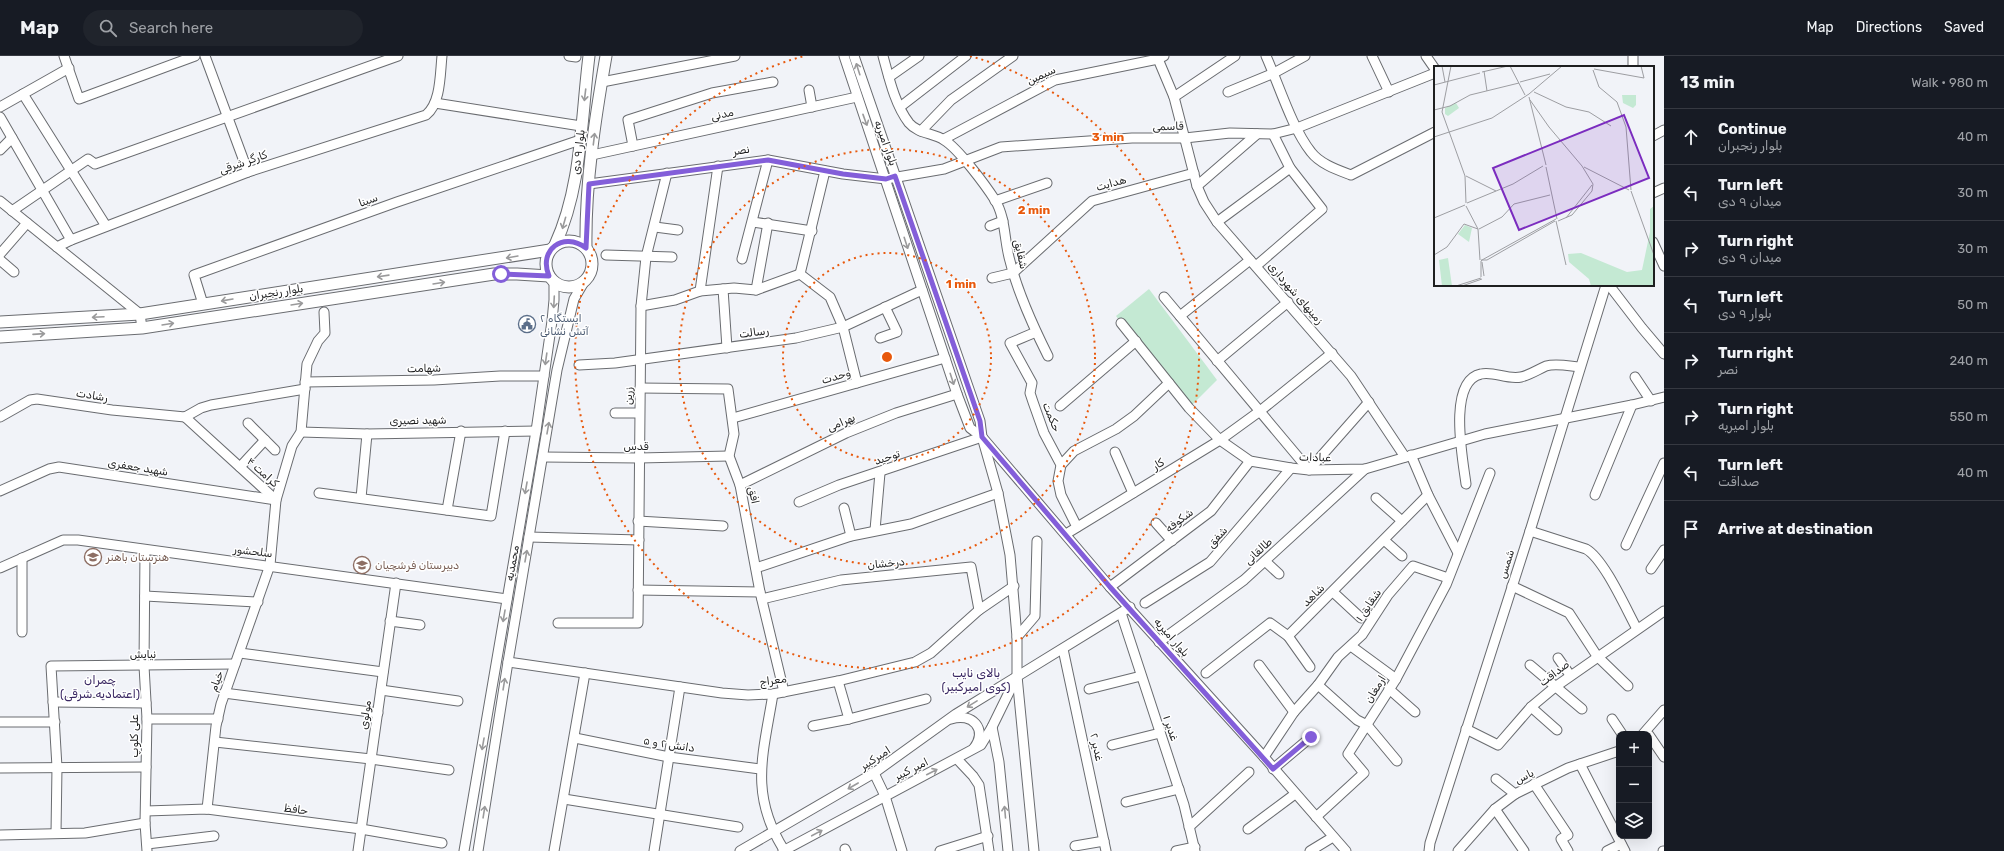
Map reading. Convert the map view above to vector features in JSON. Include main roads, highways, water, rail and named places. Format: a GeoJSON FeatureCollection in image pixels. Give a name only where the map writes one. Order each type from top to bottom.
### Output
{"type":"FeatureCollection","features":[{"type":"Feature","properties":{"kind":"main road","name":"بلوار ۹ دی"},"geometry":{"type":"LineString","coordinates":[[553,248],[563,228],[575,182],[589,56]]}},
{"type":"Feature","properties":{"kind":"main road","name":"بلوار ۹ دی"},"geometry":{"type":"LineString","coordinates":[[586,248],[592,155],[606,56]]}},
{"type":"Feature","properties":{"kind":"main road"},"geometry":{"type":"LineString","coordinates":[[574,241],[586,248],[592,262],[592,269],[584,282],[569,288],[551,279],[546,263],[553,248],[561,242],[574,241]]}},
{"type":"Feature","properties":{"kind":"main road","name":"بلوار رنجبران"},"geometry":{"type":"LineString","coordinates":[[0,322],[140,314],[553,248]]}},
{"type":"Feature","properties":{"kind":"main road","name":"بلوار رنجبران"},"geometry":{"type":"LineString","coordinates":[[0,337],[142,328],[494,274],[518,274],[551,279]]}},
{"type":"Feature","properties":{"kind":"place","name":"ایستگاه ۲ آتش نشانی"},"geometry":{"type":"Point","coordinates":[527,324]}},
{"type":"Feature","properties":{"kind":"place","name":"هنرستان باهنر"},"geometry":{"type":"Point","coordinates":[93,557]}},
{"type":"Feature","properties":{"kind":"place","name":"دبیرستان فرشچیان"},"geometry":{"type":"Point","coordinates":[362,565]}},
{"type":"Feature","properties":{"kind":"district","name":"بالای نایب (کوی امیرکبیر)"},"geometry":{"type":"Point","coordinates":[976,680]}},
{"type":"Feature","properties":{"kind":"district","name":"چمران (اعتمادیه شرقی)"},"geometry":{"type":"Point","coordinates":[100,687]}}]}
